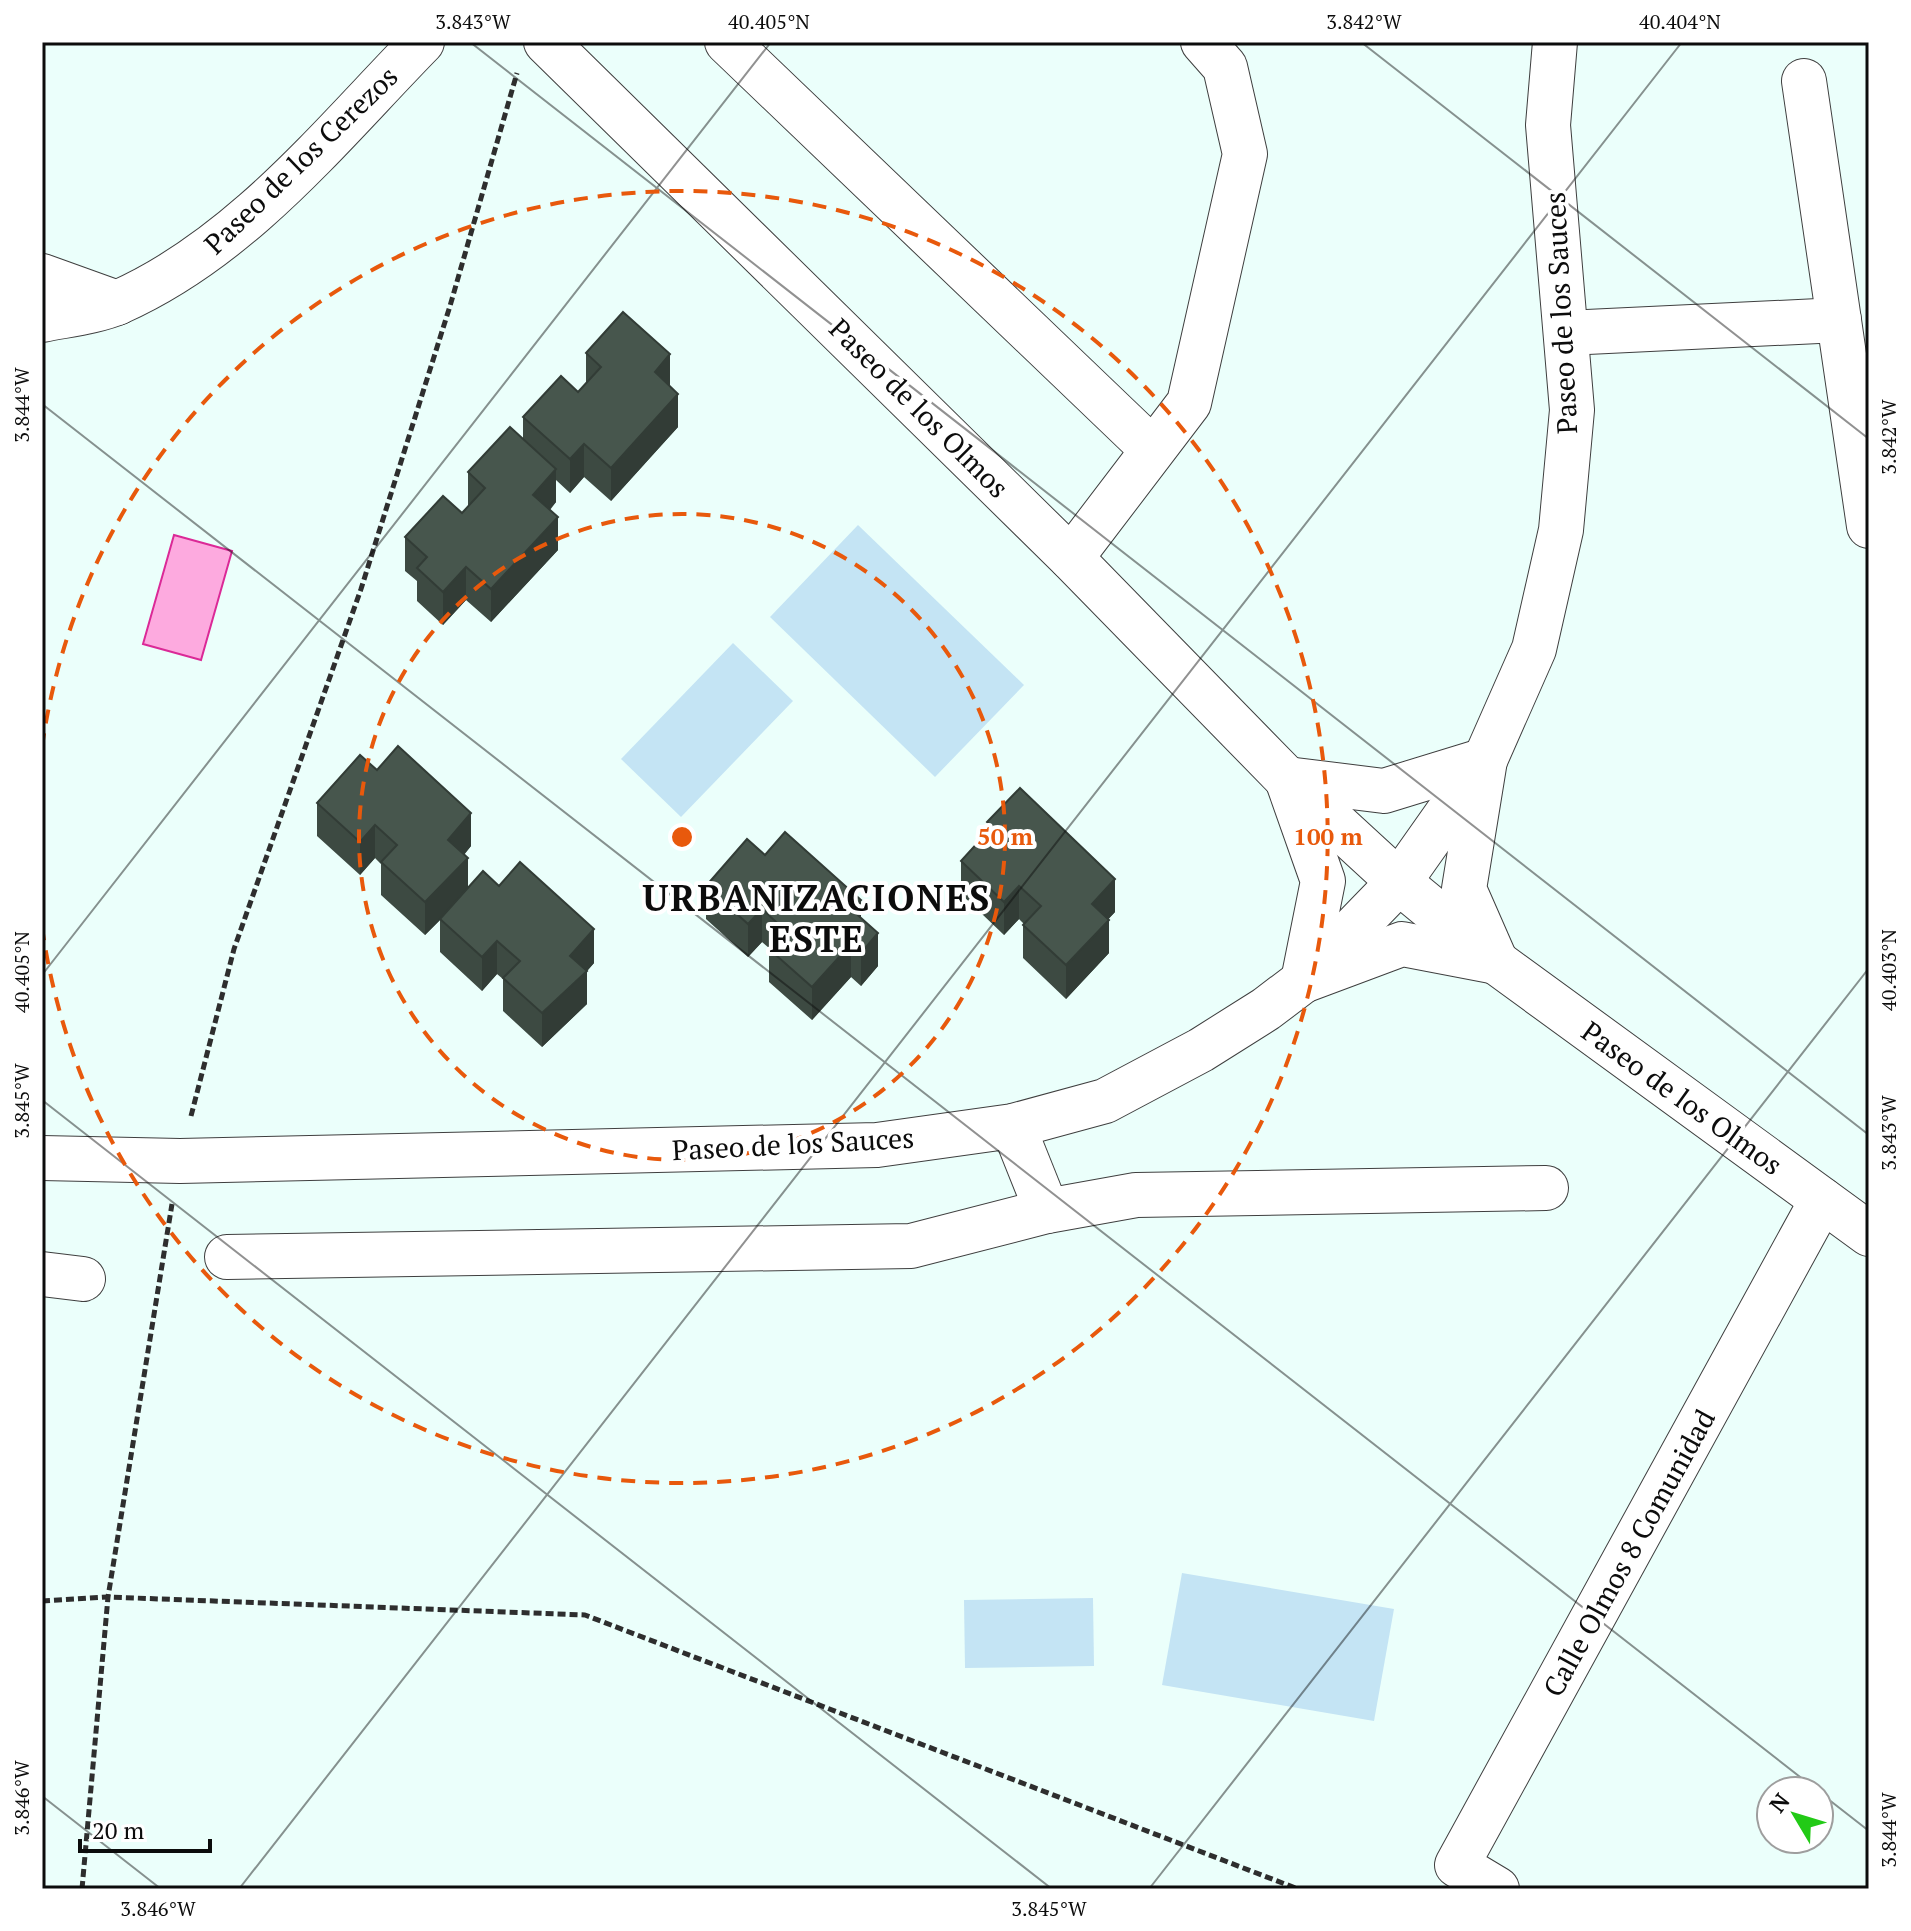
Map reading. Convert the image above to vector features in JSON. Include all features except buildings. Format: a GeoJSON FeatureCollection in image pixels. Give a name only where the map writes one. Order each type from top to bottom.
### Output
{"type":"FeatureCollection","features":[{"type":"Feature","properties":{"kind":"street","name":"Paseo de los Cerezos"},"geometry":{"type":"LineString","coordinates":[[42,320],[117,303],[198,259],[304,164],[422,42]]}},
{"type":"Feature","properties":{"kind":"street"},"geometry":{"type":"LineString","coordinates":[[727,42],[1152,449]]}},
{"type":"Feature","properties":{"kind":"street"},"geometry":{"type":"LineString","coordinates":[[1071,558],[1189,403],[1245,154],[1225,67],[1203,42]]}},
{"type":"Feature","properties":{"kind":"street","name":"Paseo de los Sauces"},"geometry":{"type":"LineString","coordinates":[[42,1158],[180,1161],[877,1145],[1013,1126],[1105,1101],[1201,1050],[1303,981],[1399,882],[1485,760],[1534,649],[1561,530],[1572,410],[1548,125],[1555,42]]}},
{"type":"Feature","properties":{"kind":"street","name":"Paseo de los Olmos"},"geometry":{"type":"LineString","coordinates":[[532,57],[1071,558],[1287,779],[1399,882],[1496,962],[1869,1234]]}},
{"type":"Feature","properties":{"kind":"street"},"geometry":{"type":"LineString","coordinates":[[1804,81],[1869,526]]}},
{"type":"Feature","properties":{"kind":"street"},"geometry":{"type":"LineString","coordinates":[[42,276],[117,303]]}},
{"type":"Feature","properties":{"kind":"street"},"geometry":{"type":"LineString","coordinates":[[1566,333],[1839,320]]}},
{"type":"Feature","properties":{"kind":"street"},"geometry":{"type":"LineString","coordinates":[[1287,779],[1384,791],[1485,760],[1464,889],[1496,962]]}},
{"type":"Feature","properties":{"kind":"street","name":"Paseo de los Olmos"},"geometry":{"type":"LineString","coordinates":[[1287,779],[1323,881],[1303,981]]}},
{"type":"Feature","properties":{"kind":"street","name":"Paseo de los Olmos"},"geometry":{"type":"LineString","coordinates":[[1303,981],[1402,944],[1496,962]]}},
{"type":"Feature","properties":{"kind":"street"},"geometry":{"type":"LineString","coordinates":[[1013,1126],[1047,1211]]}},
{"type":"Feature","properties":{"kind":"street"},"geometry":{"type":"LineString","coordinates":[[227,1257],[911,1246],[1047,1211],[1136,1195],[1546,1188]]}},
{"type":"Feature","properties":{"kind":"street","name":"Calle Olmos 8 Comunidad"},"geometry":{"type":"LineString","coordinates":[[1497,1889],[1457,1865],[1822,1200]]}},
{"type":"Feature","properties":{"kind":"path"},"geometry":{"type":"LineString","coordinates":[[82,1889],[108,1597],[180,1161],[234,949],[365,574],[532,57]]}},
{"type":"Feature","properties":{"kind":"path"},"geometry":{"type":"LineString","coordinates":[[42,1601],[108,1597],[585,1615],[1298,1889]]}},
{"type":"Feature","properties":{"kind":"shaded area"},"geometry":{"type":"Polygon","coordinates":[[[858,525],[1024,685],[935,777],[770,617],[858,525]]]}},
{"type":"Feature","properties":{"kind":"shaded area"},"geometry":{"type":"Polygon","coordinates":[[[174,535],[232,551],[201,660],[143,644],[174,535]]]}},
{"type":"Feature","properties":{"kind":"shaded area"},"geometry":{"type":"Polygon","coordinates":[[[733,643],[793,701],[681,817],[621,759],[733,643]]]}},
{"type":"Feature","properties":{"kind":"shaded area"},"geometry":{"type":"Polygon","coordinates":[[[1182,1573],[1394,1609],[1374,1721],[1162,1685],[1182,1573]]]}},
{"type":"Feature","properties":{"kind":"shaded area"},"geometry":{"type":"Polygon","coordinates":[[[1093,1598],[1094,1666],[965,1668],[964,1600],[1093,1598]]]}},
{"type":"Feature","properties":{"kind":"district","name":"URBANIZACIONES ESTE"},"geometry":{"type":"Point","coordinates":[817,918]}}]}
